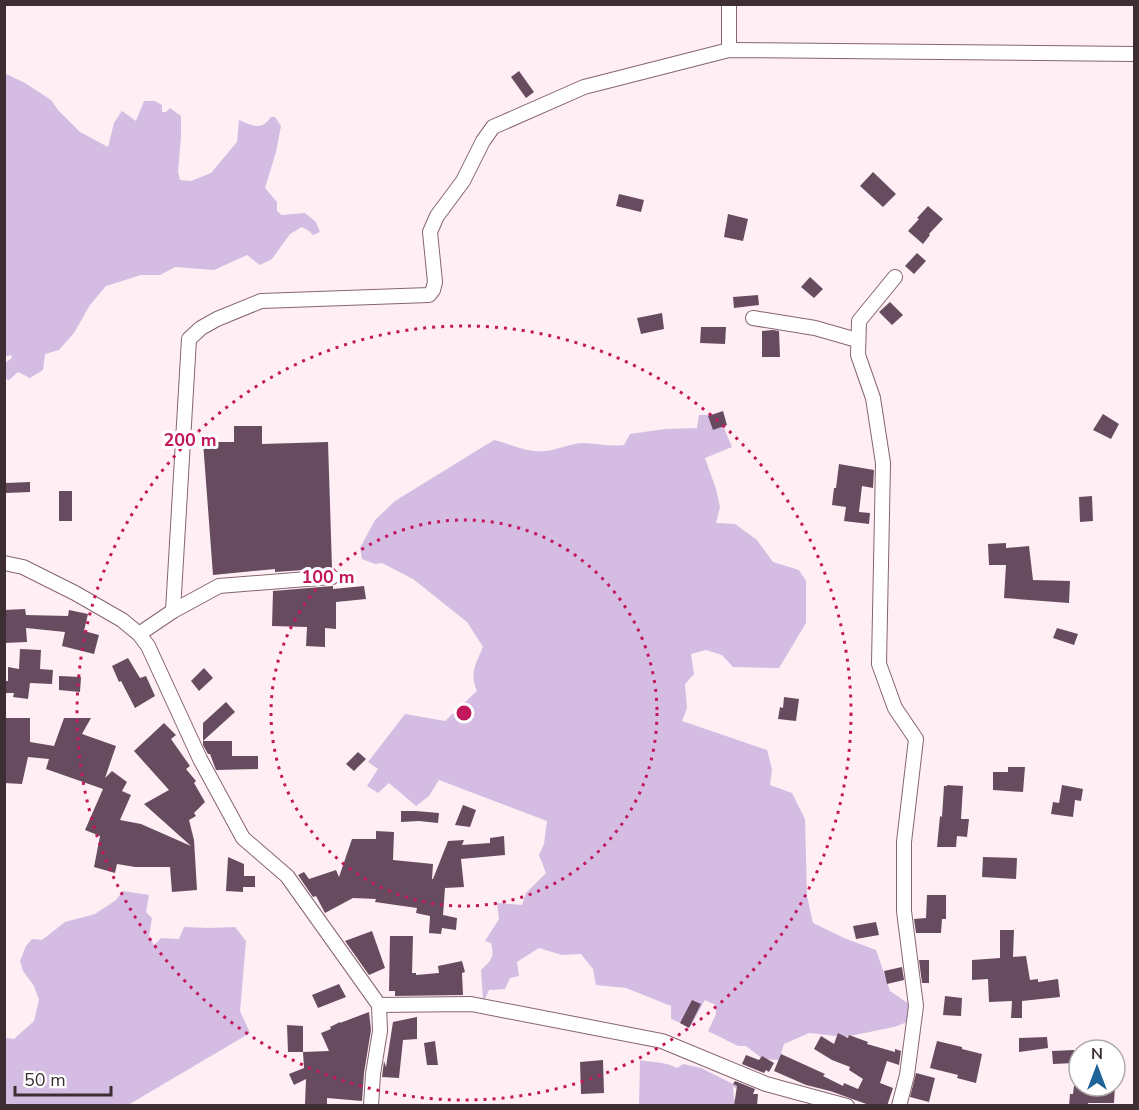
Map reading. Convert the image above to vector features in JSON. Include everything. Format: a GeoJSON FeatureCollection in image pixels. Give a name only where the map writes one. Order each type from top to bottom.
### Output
{"type":"FeatureCollection","features":[{"type":"Feature","properties":{"kind":"street"},"geometry":{"type":"LineString","coordinates":[[729,4],[729,50]]}},
{"type":"Feature","properties":{"kind":"street"},"geometry":{"type":"LineString","coordinates":[[173,611],[189,339],[201,328],[217,319],[261,301],[429,295],[434,290],[435,282],[430,232],[437,216],[463,181],[483,141],[493,127],[584,87],[729,50],[1134,54]]}},
{"type":"Feature","properties":{"kind":"street"},"geometry":{"type":"LineString","coordinates":[[895,277],[859,321],[857,340],[858,355],[873,398],[883,464],[879,664],[895,708],[916,739],[904,842],[904,911],[916,1006],[907,1075],[899,1106]]}},
{"type":"Feature","properties":{"kind":"street"},"geometry":{"type":"LineString","coordinates":[[753,318],[814,328],[857,340]]}},
{"type":"Feature","properties":{"kind":"street"},"geometry":{"type":"LineString","coordinates":[[4,562],[23,567],[122,620],[148,645],[200,759],[243,838],[287,876],[379,1005],[380,1031],[373,1074],[371,1106]]}},
{"type":"Feature","properties":{"kind":"street"},"geometry":{"type":"LineString","coordinates":[[139,634],[173,611],[219,586],[332,577]]}},
{"type":"Feature","properties":{"kind":"street"},"geometry":{"type":"LineString","coordinates":[[379,1005],[471,1004],[662,1041],[766,1084],[847,1106]]}},
{"type":"Feature","properties":{"kind":"shaded area"},"geometry":{"type":"Polygon","coordinates":[[[4,73],[51,100],[80,132],[108,147],[114,123],[122,111],[136,121],[144,101],[155,101],[162,105],[162,112],[170,108],[181,116],[178,172],[180,180],[191,181],[211,173],[237,142],[239,120],[260,126],[271,117],[275,117],[281,126],[265,188],[277,202],[277,211],[282,215],[305,213],[316,222],[320,232],[313,235],[302,227],[290,234],[272,259],[260,265],[247,255],[214,270],[175,267],[160,275],[141,275],[106,286],[90,305],[74,333],[59,350],[45,354],[43,370],[30,378],[18,372],[9,380],[5,379],[5,363],[12,358],[11,355],[4,357],[4,73]]]}},
{"type":"Feature","properties":{"kind":"shaded area"},"geometry":{"type":"Polygon","coordinates":[[[699,415],[713,415],[721,421],[732,447],[705,458],[720,507],[716,523],[735,524],[757,540],[773,562],[799,570],[806,581],[806,623],[779,668],[733,667],[722,655],[706,650],[691,654],[694,674],[685,684],[687,708],[682,721],[767,750],[772,769],[770,785],[792,793],[805,819],[807,896],[813,923],[876,950],[890,991],[912,1006],[910,1021],[894,1027],[845,1037],[809,1033],[784,1044],[779,1060],[763,1059],[746,1046],[738,1046],[708,1031],[716,1014],[716,1005],[705,1000],[690,1027],[671,1019],[671,1006],[626,988],[596,985],[593,969],[581,954],[562,955],[539,948],[517,962],[519,976],[510,978],[505,989],[489,990],[483,999],[481,970],[490,961],[493,952],[491,943],[485,941],[499,919],[497,903],[522,905],[526,893],[546,873],[539,855],[544,844],[547,821],[439,780],[429,796],[416,806],[389,783],[378,793],[367,786],[378,769],[368,762],[405,714],[445,721],[477,691],[474,674],[483,647],[467,622],[413,579],[382,563],[375,564],[362,559],[360,548],[375,520],[395,501],[494,440],[538,451],[582,443],[624,445],[630,434],[665,429],[697,428],[699,415]]]}},
{"type":"Feature","properties":{"kind":"shaded area"},"geometry":{"type":"Polygon","coordinates":[[[123,891],[149,895],[146,912],[152,918],[149,936],[154,945],[161,938],[179,939],[184,927],[235,927],[246,941],[240,1011],[250,1033],[128,1105],[5,1105],[5,1038],[14,1039],[34,1021],[39,1000],[20,961],[26,946],[32,939],[42,940],[65,922],[95,914],[116,900],[123,891]]]}},
{"type":"Feature","properties":{"kind":"shaded area"},"geometry":{"type":"Polygon","coordinates":[[[640,1060],[663,1063],[677,1068],[683,1064],[701,1068],[753,1094],[733,1087],[734,1099],[744,1105],[639,1106],[640,1060]]]}},
{"type":"Feature","properties":{"kind":"building"},"geometry":{"type":"Polygon","coordinates":[[[519,71],[534,92],[526,98],[511,77],[519,71]]]}},
{"type":"Feature","properties":{"kind":"building"},"geometry":{"type":"Polygon","coordinates":[[[873,172],[896,194],[883,207],[860,186],[873,172]]]}},
{"type":"Feature","properties":{"kind":"building"},"geometry":{"type":"Polygon","coordinates":[[[619,194],[644,200],[641,212],[616,206],[619,194]]]}},
{"type":"Feature","properties":{"kind":"building"},"geometry":{"type":"Polygon","coordinates":[[[928,206],[943,219],[923,244],[908,231],[928,206]]]}},
{"type":"Feature","properties":{"kind":"building"},"geometry":{"type":"Polygon","coordinates":[[[728,214],[748,219],[743,241],[724,237],[728,214]]]}},
{"type":"Feature","properties":{"kind":"building"},"geometry":{"type":"Polygon","coordinates":[[[917,253],[926,261],[914,274],[905,266],[917,253]]]}},
{"type":"Feature","properties":{"kind":"building"},"geometry":{"type":"Polygon","coordinates":[[[810,277],[823,289],[814,298],[801,287],[810,277]]]}},
{"type":"Feature","properties":{"kind":"building"},"geometry":{"type":"Polygon","coordinates":[[[758,295],[759,305],[734,308],[733,297],[758,295]]]}},
{"type":"Feature","properties":{"kind":"building"},"geometry":{"type":"Polygon","coordinates":[[[890,302],[903,315],[892,325],[879,312],[890,302]]]}},
{"type":"Feature","properties":{"kind":"building"},"geometry":{"type":"Polygon","coordinates":[[[662,313],[664,329],[641,334],[637,318],[662,313]]]}},
{"type":"Feature","properties":{"kind":"building"},"geometry":{"type":"Polygon","coordinates":[[[701,327],[726,327],[725,344],[700,343],[701,327]]]}},
{"type":"Feature","properties":{"kind":"building"},"geometry":{"type":"Polygon","coordinates":[[[762,331],[779,331],[780,357],[762,357],[762,331]]]}},
{"type":"Feature","properties":{"kind":"building"},"geometry":{"type":"Polygon","coordinates":[[[723,411],[727,425],[713,430],[708,416],[723,411]]]}},
{"type":"Feature","properties":{"kind":"building"},"geometry":{"type":"Polygon","coordinates":[[[1103,414],[1119,424],[1111,439],[1093,430],[1103,414]]]}},
{"type":"Feature","properties":{"kind":"building"},"geometry":{"type":"Polygon","coordinates":[[[234,426],[262,426],[262,444],[328,442],[332,568],[275,572],[275,569],[213,575],[203,442],[234,442],[234,426]]]}},
{"type":"Feature","properties":{"kind":"building"},"geometry":{"type":"Polygon","coordinates":[[[839,464],[874,470],[873,488],[862,486],[859,512],[870,513],[869,524],[844,521],[846,507],[832,505],[839,464]]]}},
{"type":"Feature","properties":{"kind":"building"},"geometry":{"type":"Polygon","coordinates":[[[30,482],[30,492],[6,493],[6,483],[30,482]]]}},
{"type":"Feature","properties":{"kind":"building"},"geometry":{"type":"Polygon","coordinates":[[[59,491],[72,491],[72,521],[59,521],[59,491]]]}},
{"type":"Feature","properties":{"kind":"building"},"geometry":{"type":"Polygon","coordinates":[[[1092,496],[1093,521],[1080,522],[1079,497],[1092,496]]]}},
{"type":"Feature","properties":{"kind":"building"},"geometry":{"type":"Polygon","coordinates":[[[1006,543],[1006,548],[1029,546],[1033,580],[1070,581],[1069,603],[1004,598],[1006,565],[989,565],[988,544],[1006,543]]]}},
{"type":"Feature","properties":{"kind":"building"},"geometry":{"type":"Polygon","coordinates":[[[333,586],[333,589],[364,586],[366,599],[336,602],[336,629],[325,628],[325,647],[306,646],[307,627],[272,626],[273,591],[333,586]]]}},
{"type":"Feature","properties":{"kind":"building"},"geometry":{"type":"Polygon","coordinates":[[[25,609],[26,615],[68,616],[69,610],[88,614],[84,631],[99,635],[94,654],[62,646],[65,632],[26,628],[27,642],[4,643],[4,610],[25,609]]]}},
{"type":"Feature","properties":{"kind":"building"},"geometry":{"type":"Polygon","coordinates":[[[1057,628],[1078,634],[1074,645],[1053,638],[1057,628]]]}},
{"type":"Feature","properties":{"kind":"building"},"geometry":{"type":"Polygon","coordinates":[[[20,649],[41,650],[40,669],[53,670],[52,684],[30,683],[28,699],[13,697],[14,693],[4,693],[4,681],[8,681],[8,667],[19,669],[20,649]]]}},
{"type":"Feature","properties":{"kind":"building"},"geometry":{"type":"Polygon","coordinates":[[[128,658],[140,678],[146,676],[155,696],[135,708],[112,666],[128,658]]]}},
{"type":"Feature","properties":{"kind":"building"},"geometry":{"type":"Polygon","coordinates":[[[204,668],[213,678],[199,691],[191,681],[204,668]]]}},
{"type":"Feature","properties":{"kind":"building"},"geometry":{"type":"Polygon","coordinates":[[[59,676],[81,677],[80,692],[59,690],[59,676]]]}},
{"type":"Feature","properties":{"kind":"building"},"geometry":{"type":"Polygon","coordinates":[[[784,697],[799,699],[796,721],[778,719],[780,707],[783,708],[784,697]]]}},
{"type":"Feature","properties":{"kind":"building"},"geometry":{"type":"Polygon","coordinates":[[[226,702],[235,712],[203,741],[203,723],[226,702]]]}},
{"type":"Feature","properties":{"kind":"building"},"geometry":{"type":"Polygon","coordinates":[[[4,718],[30,718],[30,742],[54,746],[64,718],[91,718],[82,734],[116,746],[105,778],[112,771],[127,782],[122,791],[131,795],[120,820],[141,824],[191,846],[144,804],[169,790],[134,751],[164,723],[176,735],[171,739],[190,766],[186,769],[196,781],[194,783],[205,802],[194,813],[196,816],[189,820],[194,840],[197,890],[172,892],[170,867],[135,867],[117,864],[115,873],[94,867],[100,836],[85,830],[103,789],[46,769],[49,759],[28,757],[22,784],[4,783],[4,718]]]}},
{"type":"Feature","properties":{"kind":"building"},"geometry":{"type":"Polygon","coordinates":[[[203,741],[232,741],[232,756],[258,756],[258,769],[216,770],[203,741]]]}},
{"type":"Feature","properties":{"kind":"building"},"geometry":{"type":"Polygon","coordinates":[[[358,752],[366,759],[354,771],[346,764],[358,752]]]}},
{"type":"Feature","properties":{"kind":"building"},"geometry":{"type":"Polygon","coordinates":[[[1008,767],[1025,767],[1023,792],[993,790],[993,772],[1008,772],[1008,767]]]}},
{"type":"Feature","properties":{"kind":"building"},"geometry":{"type":"Polygon","coordinates":[[[1062,785],[1083,789],[1081,801],[1075,800],[1073,817],[1051,814],[1053,802],[1059,803],[1062,785]]]}},
{"type":"Feature","properties":{"kind":"building"},"geometry":{"type":"Polygon","coordinates":[[[944,786],[963,786],[961,819],[969,819],[967,837],[957,836],[956,847],[937,847],[944,786]]]}},
{"type":"Feature","properties":{"kind":"building"},"geometry":{"type":"Polygon","coordinates":[[[463,805],[476,810],[470,827],[455,825],[463,805]]]}},
{"type":"Feature","properties":{"kind":"building"},"geometry":{"type":"Polygon","coordinates":[[[401,811],[439,813],[438,823],[401,822],[401,811]]]}},
{"type":"Feature","properties":{"kind":"building"},"geometry":{"type":"Polygon","coordinates":[[[376,831],[394,832],[393,860],[433,864],[432,879],[448,841],[464,840],[462,845],[490,843],[490,838],[504,836],[505,855],[461,859],[464,887],[445,888],[443,915],[457,918],[456,930],[442,928],[441,934],[429,933],[430,916],[416,913],[417,908],[375,902],[376,899],[353,898],[325,913],[316,896],[313,897],[298,875],[304,872],[309,879],[336,870],[339,877],[352,839],[376,839],[376,831]]]}},
{"type":"Feature","properties":{"kind":"building"},"geometry":{"type":"Polygon","coordinates":[[[228,857],[244,864],[244,876],[255,876],[255,887],[243,887],[243,892],[226,891],[228,857]]]}},
{"type":"Feature","properties":{"kind":"building"},"geometry":{"type":"Polygon","coordinates":[[[983,857],[1017,858],[1016,879],[982,877],[983,857]]]}},
{"type":"Feature","properties":{"kind":"building"},"geometry":{"type":"Polygon","coordinates":[[[927,895],[946,895],[946,919],[942,919],[941,933],[916,933],[914,919],[926,918],[927,895]]]}},
{"type":"Feature","properties":{"kind":"building"},"geometry":{"type":"Polygon","coordinates":[[[876,922],[879,935],[856,939],[853,926],[876,922]]]}},
{"type":"Feature","properties":{"kind":"building"},"geometry":{"type":"Polygon","coordinates":[[[1000,930],[1014,930],[1013,957],[1026,956],[1030,980],[1038,979],[1038,982],[1058,979],[1060,997],[1022,1001],[1022,1018],[1011,1018],[1012,1001],[989,1002],[988,979],[972,980],[972,960],[1000,958],[1000,930]]]}},
{"type":"Feature","properties":{"kind":"building"},"geometry":{"type":"Polygon","coordinates":[[[372,931],[385,968],[369,975],[345,941],[372,931]]]}},
{"type":"Feature","properties":{"kind":"building"},"geometry":{"type":"Polygon","coordinates":[[[390,936],[413,936],[412,973],[416,975],[439,973],[438,966],[462,961],[465,972],[462,973],[463,995],[395,996],[395,991],[389,991],[390,936]]]}},
{"type":"Feature","properties":{"kind":"building"},"geometry":{"type":"Polygon","coordinates":[[[919,960],[929,960],[929,983],[922,983],[919,960]]]}},
{"type":"Feature","properties":{"kind":"building"},"geometry":{"type":"Polygon","coordinates":[[[902,967],[904,980],[887,984],[884,971],[902,967]]]}},
{"type":"Feature","properties":{"kind":"building"},"geometry":{"type":"Polygon","coordinates":[[[339,984],[346,997],[318,1008],[312,995],[339,984]]]}},
{"type":"Feature","properties":{"kind":"building"},"geometry":{"type":"Polygon","coordinates":[[[945,996],[962,998],[961,1016],[943,1015],[945,996]]]}},
{"type":"Feature","properties":{"kind":"building"},"geometry":{"type":"Polygon","coordinates":[[[692,1000],[701,1004],[689,1028],[680,1023],[692,1000]]]}},
{"type":"Feature","properties":{"kind":"building"},"geometry":{"type":"Polygon","coordinates":[[[369,1012],[371,1030],[362,1101],[327,1098],[327,1104],[305,1104],[306,1079],[294,1085],[289,1074],[304,1068],[303,1052],[329,1051],[321,1033],[340,1022],[369,1012]]]}},
{"type":"Feature","properties":{"kind":"building"},"geometry":{"type":"Polygon","coordinates":[[[417,1017],[417,1039],[403,1040],[399,1078],[382,1077],[384,1061],[386,1067],[393,1022],[417,1017]]]}},
{"type":"Feature","properties":{"kind":"building"},"geometry":{"type":"Polygon","coordinates":[[[287,1025],[303,1026],[303,1052],[288,1052],[287,1025]]]}},
{"type":"Feature","properties":{"kind":"building"},"geometry":{"type":"Polygon","coordinates":[[[838,1033],[895,1052],[895,1049],[901,1051],[899,1065],[887,1061],[880,1083],[893,1088],[887,1106],[872,1106],[806,1085],[774,1071],[781,1054],[825,1074],[823,1076],[843,1086],[844,1083],[858,1089],[863,1079],[849,1070],[850,1067],[814,1049],[821,1036],[834,1044],[838,1033]]]}},
{"type":"Feature","properties":{"kind":"building"},"geometry":{"type":"Polygon","coordinates":[[[1047,1037],[1048,1048],[1019,1052],[1019,1038],[1047,1037]]]}},
{"type":"Feature","properties":{"kind":"building"},"geometry":{"type":"Polygon","coordinates":[[[435,1041],[438,1065],[427,1065],[424,1043],[435,1041]]]}},
{"type":"Feature","properties":{"kind":"building"},"geometry":{"type":"Polygon","coordinates":[[[937,1041],[982,1054],[976,1083],[957,1078],[958,1075],[930,1068],[937,1041]]]}},
{"type":"Feature","properties":{"kind":"building"},"geometry":{"type":"Polygon","coordinates":[[[1067,1050],[1067,1063],[1053,1064],[1052,1051],[1067,1050]]]}},
{"type":"Feature","properties":{"kind":"building"},"geometry":{"type":"Polygon","coordinates":[[[746,1055],[759,1060],[762,1056],[774,1063],[769,1072],[766,1070],[764,1073],[742,1064],[746,1055]]]}},
{"type":"Feature","properties":{"kind":"building"},"geometry":{"type":"Polygon","coordinates":[[[603,1060],[604,1093],[581,1094],[580,1062],[603,1060]]]}},
{"type":"Feature","properties":{"kind":"building"},"geometry":{"type":"Polygon","coordinates":[[[916,1073],[935,1078],[929,1102],[910,1097],[916,1073]]]}},
{"type":"Feature","properties":{"kind":"building"},"geometry":{"type":"Polygon","coordinates":[[[735,1081],[755,1089],[753,1094],[758,1094],[757,1106],[734,1106],[737,1086],[733,1084],[735,1081]]]}},
{"type":"Feature","properties":{"kind":"building"},"geometry":{"type":"Polygon","coordinates":[[[1070,1098],[1114,1098],[1114,1103],[1069,1106],[1070,1098]]]}}]}
